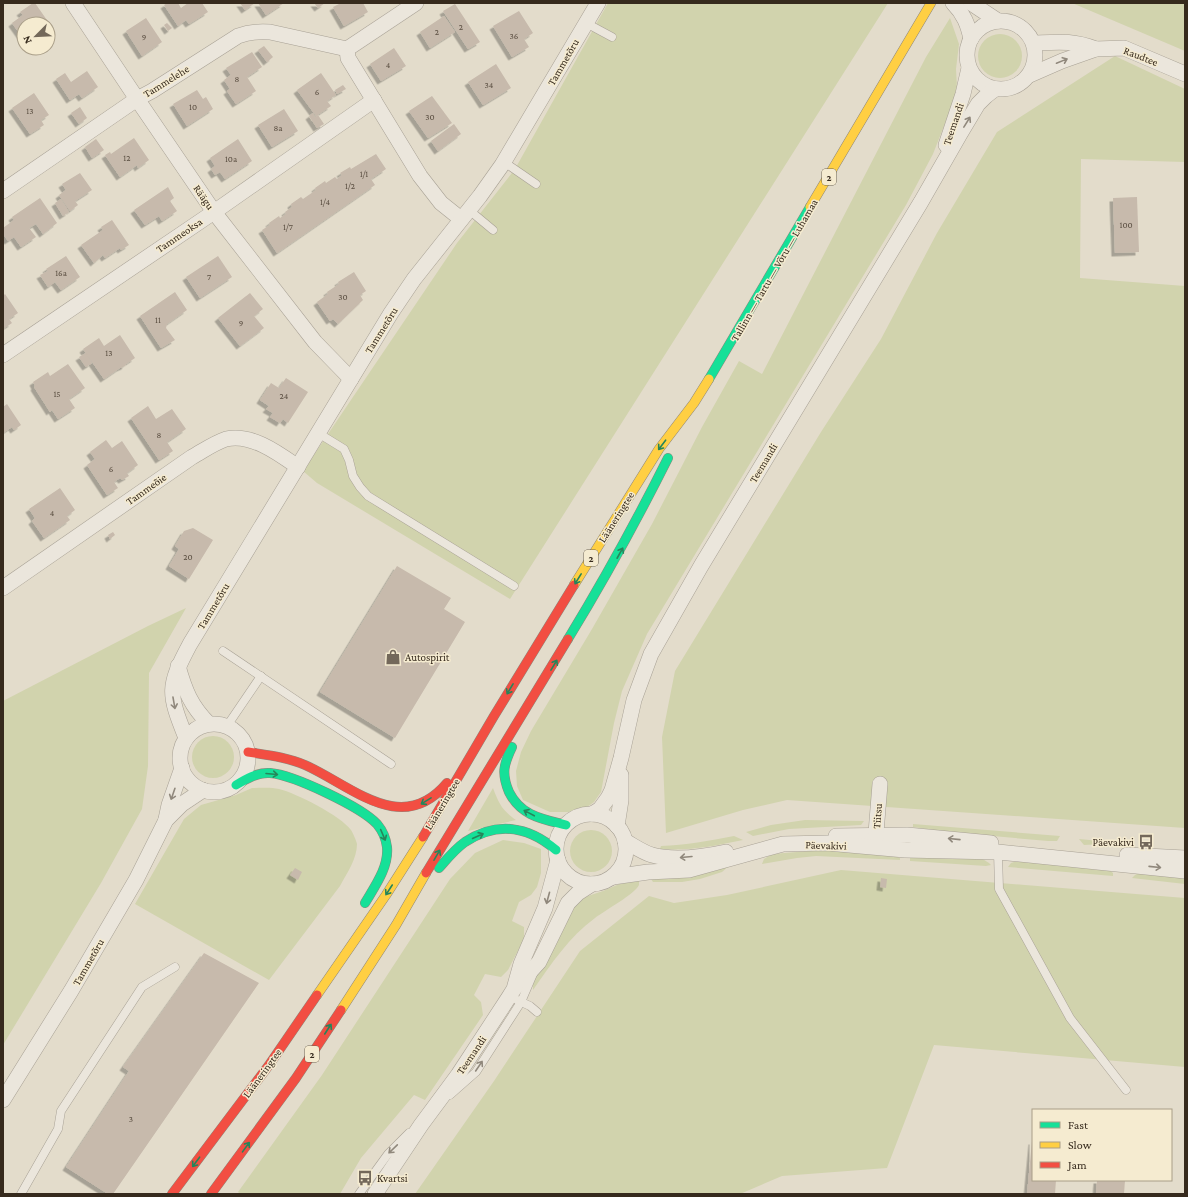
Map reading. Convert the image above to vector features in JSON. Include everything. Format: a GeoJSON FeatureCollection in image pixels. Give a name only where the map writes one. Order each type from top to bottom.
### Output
{"type":"FeatureCollection","features":[{"type":"Feature","properties":{"kind":"highway","name":"Tallinn — Tartu — Võru — Luhamaa"},"geometry":{"type":"LineString","coordinates":[[726,350],[931,3]]}},
{"type":"Feature","properties":{"kind":"highway","name":"Lääneringtee"},"geometry":{"type":"LineString","coordinates":[[211,1194],[296,1078],[396,925],[447,838],[602,586],[638,518],[694,403],[726,350]]}},
{"type":"Feature","properties":{"kind":"highway","name":"Lääneringtee"},"geometry":{"type":"LineString","coordinates":[[172,1194],[269,1065],[386,895],[418,845],[494,716],[659,449],[694,403]]}},
{"type":"Feature","properties":{"kind":"highway"},"geometry":{"type":"LineString","coordinates":[[526,710],[504,769],[504,780],[511,797],[520,808],[537,817],[566,825]]}},
{"type":"Feature","properties":{"kind":"highway"},"geometry":{"type":"LineString","coordinates":[[248,752],[288,759],[305,765],[386,806],[406,808],[420,805],[431,799],[442,789],[494,716]]}},
{"type":"Feature","properties":{"kind":"highway"},"geometry":{"type":"LineString","coordinates":[[236,785],[251,775],[270,773],[287,776],[305,783],[343,802],[363,813],[376,823],[383,833],[387,846],[387,859],[361,911]]}},
{"type":"Feature","properties":{"kind":"highway"},"geometry":{"type":"LineString","coordinates":[[396,925],[416,901],[433,875],[448,859],[465,842],[482,834],[508,828],[527,832],[542,839],[557,855]]}},
{"type":"Feature","properties":{"kind":"highway"},"geometry":{"type":"LineString","coordinates":[[310,1006],[350,931]]}},
{"type":"Feature","properties":{"kind":"street","name":"Räägu"},"geometry":{"type":"LineString","coordinates":[[73,3],[136,99],[214,212],[315,342],[351,379]]}},
{"type":"Feature","properties":{"kind":"street"},"geometry":{"type":"LineString","coordinates":[[416,3],[348,49],[348,58],[420,176],[441,203],[465,215]]}},
{"type":"Feature","properties":{"kind":"street","name":"Tammetõru"},"geometry":{"type":"LineString","coordinates":[[186,738],[175,709],[172,692],[174,677],[178,666],[190,644],[351,379],[414,279],[465,215],[504,162],[598,3]]}},
{"type":"Feature","properties":{"kind":"street"},"geometry":{"type":"LineString","coordinates":[[953,3],[961,11],[968,25],[971,39]]}},
{"type":"Feature","properties":{"kind":"street"},"geometry":{"type":"LineString","coordinates":[[971,3],[998,21]]}},
{"type":"Feature","properties":{"kind":"street"},"geometry":{"type":"LineString","coordinates":[[995,89],[979,82],[973,75],[969,68],[967,53],[971,39],[977,30],[987,24],[998,21],[1009,21],[1020,26],[1028,33],[1034,43],[1036,54],[1030,75]]}},
{"type":"Feature","properties":{"kind":"street","name":"Tammelehe"},"geometry":{"type":"LineString","coordinates":[[3,191],[136,99],[152,91],[238,36],[249,32],[270,32],[348,49]]}},
{"type":"Feature","properties":{"kind":"street","name":"Raudtee"},"geometry":{"type":"LineString","coordinates":[[1034,43],[1081,43],[1096,49]]}},
{"type":"Feature","properties":{"kind":"street","name":"Raudtee"},"geometry":{"type":"LineString","coordinates":[[995,89],[1005,90],[1014,87],[1023,82],[1030,75],[1062,61],[1096,49],[1124,48],[1185,74]]}},
{"type":"Feature","properties":{"kind":"street","name":"Teemandi"},"geometry":{"type":"LineString","coordinates":[[933,180],[954,122],[969,68]]}},
{"type":"Feature","properties":{"kind":"street","name":"Teemandi"},"geometry":{"type":"LineString","coordinates":[[515,996],[521,964],[545,908],[557,855],[559,837],[566,825],[573,819],[582,815],[592,814],[600,809],[608,798],[612,790],[621,758],[634,700],[651,654],[701,566],[978,104],[995,89]]}},
{"type":"Feature","properties":{"kind":"street","name":"Tammeoksa"},"geometry":{"type":"LineString","coordinates":[[3,355],[214,212],[374,100]]}},
{"type":"Feature","properties":{"kind":"street","name":"Tammeõie"},"geometry":{"type":"LineString","coordinates":[[3,588],[192,457],[218,442],[227,439],[252,441],[268,447],[298,467]]}},
{"type":"Feature","properties":{"kind":"street"},"geometry":{"type":"LineString","coordinates":[[178,666],[184,689],[190,701],[200,715],[209,724]]}},
{"type":"Feature","properties":{"kind":"street"},"geometry":{"type":"LineString","coordinates":[[216,723],[227,726],[237,732],[244,741],[248,752],[249,761],[247,770],[236,785],[226,790],[215,792],[203,790],[193,785],[186,777],[182,768],[180,757],[182,747],[186,738],[194,730],[204,725],[216,723]]}},
{"type":"Feature","properties":{"kind":"street","name":"Teemandi"},"geometry":{"type":"LineString","coordinates":[[618,826],[621,800],[621,758]]}},
{"type":"Feature","properties":{"kind":"street","name":"Tammetõru"},"geometry":{"type":"LineString","coordinates":[[3,1100],[136,880],[166,820],[169,805],[182,768]]}},
{"type":"Feature","properties":{"kind":"street","name":"Tiitsu"},"geometry":{"type":"LineString","coordinates":[[876,842],[880,784]]}},
{"type":"Feature","properties":{"kind":"street","name":"Tammetõru"},"geometry":{"type":"LineString","coordinates":[[166,820],[182,804],[203,790]]}},
{"type":"Feature","properties":{"kind":"street"},"geometry":{"type":"LineString","coordinates":[[592,814],[610,820],[618,826],[624,836],[626,847],[625,858],[613,877]]}},
{"type":"Feature","properties":{"kind":"street","name":"Päevakivi"},"geometry":{"type":"LineString","coordinates":[[613,877],[648,872],[689,870],[783,844],[876,842],[907,835],[1065,850],[1185,858]]}},
{"type":"Feature","properties":{"kind":"street","name":"Päevakivi"},"geometry":{"type":"LineString","coordinates":[[625,841],[642,851],[653,855],[676,858],[713,855],[783,837],[797,836],[876,842],[905,850],[998,852],[1185,871]]}},
{"type":"Feature","properties":{"kind":"street"},"geometry":{"type":"LineString","coordinates":[[557,855],[563,870],[571,878],[592,884]]}},
{"type":"Feature","properties":{"kind":"street","name":"Teemandi"},"geometry":{"type":"LineString","coordinates":[[375,1194],[431,1112],[539,962],[568,903],[578,893],[592,884],[603,882],[613,877]]}},
{"type":"Feature","properties":{"kind":"lane"},"geometry":{"type":"LineString","coordinates":[[586,23],[612,37]]}},
{"type":"Feature","properties":{"kind":"lane"},"geometry":{"type":"LineString","coordinates":[[504,162],[536,184]]}},
{"type":"Feature","properties":{"kind":"lane"},"geometry":{"type":"LineString","coordinates":[[465,215],[494,230]]}},
{"type":"Feature","properties":{"kind":"lane"},"geometry":{"type":"LineString","coordinates":[[318,433],[344,449],[349,460],[353,476],[368,496],[514,586]]}},
{"type":"Feature","properties":{"kind":"lane"},"geometry":{"type":"LineString","coordinates":[[223,651],[391,764]]}},
{"type":"Feature","properties":{"kind":"lane"},"geometry":{"type":"LineString","coordinates":[[227,726],[261,676]]}},
{"type":"Feature","properties":{"kind":"lane"},"geometry":{"type":"LineString","coordinates":[[998,852],[999,889],[1070,1018],[1126,1090]]}},
{"type":"Feature","properties":{"kind":"lane"},"geometry":{"type":"LineString","coordinates":[[21,1194],[58,1129],[61,1111],[142,986],[175,967]]}},
{"type":"Feature","properties":{"kind":"lane"},"geometry":{"type":"LineString","coordinates":[[515,996],[537,1012]]}},
{"type":"Feature","properties":{"kind":"lane"},"geometry":{"type":"LineString","coordinates":[[360,1194],[388,1154],[431,1112]]}},
{"type":"Feature","properties":{"kind":"green space"},"geometry":{"type":"Polygon","coordinates":[[[608,3],[888,3],[510,599],[317,483],[303,471],[457,243],[515,169],[608,3]]]}},
{"type":"Feature","properties":{"kind":"green space"},"geometry":{"type":"Polygon","coordinates":[[[1072,3],[1185,3],[1185,51],[1072,3]]]}},
{"type":"Feature","properties":{"kind":"green space"},"geometry":{"type":"Polygon","coordinates":[[[950,18],[959,44],[956,69],[957,88],[933,154],[906,205],[647,634],[622,691],[614,723],[601,792],[594,802],[583,810],[568,812],[550,812],[523,800],[517,786],[516,771],[521,752],[531,731],[652,524],[702,427],[739,361],[762,374],[926,57],[950,18]]]}},
{"type":"Feature","properties":{"kind":"green space"},"geometry":{"type":"Polygon","coordinates":[[[996,34],[1004,34],[1009,35],[1016,40],[1021,47],[1021,65],[1016,72],[1009,77],[996,78],[988,75],[981,68],[978,60],[978,52],[981,44],[988,37],[996,34]]]}},
{"type":"Feature","properties":{"kind":"green space"},"geometry":{"type":"Polygon","coordinates":[[[1115,56],[1185,89],[1185,162],[1081,159],[1080,278],[1185,286],[1185,828],[787,800],[743,810],[666,833],[662,737],[675,671],[821,432],[881,339],[937,233],[997,132],[1115,56]]]}},
{"type":"Feature","properties":{"kind":"green space"},"geometry":{"type":"Polygon","coordinates":[[[186,608],[149,673],[148,766],[142,809],[101,883],[3,1045],[3,701],[186,608]]]}},
{"type":"Feature","properties":{"kind":"green space"},"geometry":{"type":"Polygon","coordinates":[[[209,736],[217,736],[225,739],[231,745],[234,757],[231,769],[225,775],[217,778],[209,778],[201,775],[195,769],[192,761],[192,753],[195,745],[201,739],[209,736]]]}},
{"type":"Feature","properties":{"kind":"green space"},"geometry":{"type":"Polygon","coordinates":[[[252,788],[269,788],[287,791],[318,806],[346,824],[352,831],[357,844],[357,850],[353,860],[340,886],[269,980],[135,904],[184,819],[201,805],[236,795],[252,788]]]}},
{"type":"Feature","properties":{"kind":"green space"},"geometry":{"type":"Polygon","coordinates":[[[493,788],[497,798],[507,813],[516,820],[468,831],[493,788]]]}},
{"type":"Feature","properties":{"kind":"green space"},"geometry":{"type":"Polygon","coordinates":[[[805,820],[864,821],[861,825],[789,829],[753,836],[746,832],[771,825],[805,820]]]}},
{"type":"Feature","properties":{"kind":"green space"},"geometry":{"type":"Polygon","coordinates":[[[913,824],[1060,836],[1057,841],[1048,841],[947,832],[913,827],[913,824]]]}},
{"type":"Feature","properties":{"kind":"green space"},"geometry":{"type":"Polygon","coordinates":[[[587,830],[595,830],[603,833],[609,839],[612,851],[609,863],[603,869],[595,872],[587,872],[579,869],[573,863],[570,855],[570,847],[573,839],[579,833],[587,830]]]}},
{"type":"Feature","properties":{"kind":"green space"},"geometry":{"type":"Polygon","coordinates":[[[734,836],[743,840],[692,849],[660,849],[661,846],[679,845],[734,836]]]}},
{"type":"Feature","properties":{"kind":"green space"},"geometry":{"type":"Polygon","coordinates":[[[1079,839],[1122,843],[1084,845],[1079,839]]]}},
{"type":"Feature","properties":{"kind":"green space"},"geometry":{"type":"Polygon","coordinates":[[[503,840],[524,843],[541,849],[541,873],[537,887],[531,895],[519,902],[512,921],[524,927],[524,939],[508,970],[501,977],[485,974],[474,995],[481,1002],[483,1015],[425,1100],[414,1095],[361,1158],[340,1194],[240,1194],[238,1192],[322,1075],[450,879],[475,853],[503,840]]]}},
{"type":"Feature","properties":{"kind":"green space"},"geometry":{"type":"Polygon","coordinates":[[[822,850],[895,856],[900,858],[900,860],[816,856],[762,864],[764,859],[772,854],[822,850]]]}},
{"type":"Feature","properties":{"kind":"green space"},"geometry":{"type":"Polygon","coordinates":[[[910,857],[981,858],[991,865],[986,866],[910,861],[910,857]]]}},
{"type":"Feature","properties":{"kind":"green space"},"geometry":{"type":"Polygon","coordinates":[[[1017,861],[1108,869],[1113,873],[1113,876],[1008,867],[1011,863],[1017,861]]]}},
{"type":"Feature","properties":{"kind":"green space"},"geometry":{"type":"Polygon","coordinates":[[[731,864],[722,872],[700,879],[682,882],[653,882],[651,879],[731,864]]]}},
{"type":"Feature","properties":{"kind":"green space"},"geometry":{"type":"Polygon","coordinates":[[[841,870],[1185,898],[1185,1067],[934,1045],[887,1168],[782,1176],[740,1194],[415,1194],[494,1081],[580,951],[649,896],[674,903],[727,895],[841,870]]]}},
{"type":"Feature","properties":{"kind":"green space"},"geometry":{"type":"Polygon","coordinates":[[[1139,873],[1185,878],[1185,884],[1132,878],[1139,873]]]}},
{"type":"Feature","properties":{"kind":"green space"},"geometry":{"type":"Polygon","coordinates":[[[631,879],[639,879],[639,885],[636,889],[626,898],[586,925],[561,951],[533,990],[533,983],[573,905],[582,898],[631,879]]]}},
{"type":"Feature","properties":{"kind":"building"},"geometry":{"type":"Polygon","coordinates":[[[35,3],[44,16],[22,16],[23,15],[20,12],[35,3]]]}},
{"type":"Feature","properties":{"kind":"building"},"geometry":{"type":"Polygon","coordinates":[[[167,3],[178,3],[181,8],[188,3],[202,3],[208,12],[189,24],[186,20],[178,26],[164,5],[167,3]]]}},
{"type":"Feature","properties":{"kind":"building"},"geometry":{"type":"Polygon","coordinates":[[[240,3],[255,3],[245,10],[240,3]]]}},
{"type":"Feature","properties":{"kind":"building"},"geometry":{"type":"Polygon","coordinates":[[[258,3],[284,3],[266,15],[258,3]]]}},
{"type":"Feature","properties":{"kind":"building"},"geometry":{"type":"Polygon","coordinates":[[[314,3],[325,3],[318,8],[314,3]]]}},
{"type":"Feature","properties":{"kind":"building"},"geometry":{"type":"Polygon","coordinates":[[[341,3],[363,3],[368,12],[344,26],[333,7],[341,3]]]}},
{"type":"Feature","properties":{"kind":"building"},"geometry":{"type":"Polygon","coordinates":[[[455,4],[480,42],[468,49],[443,11],[455,4]]]}},
{"type":"Feature","properties":{"kind":"building"},"geometry":{"type":"Polygon","coordinates":[[[519,11],[533,33],[524,39],[529,47],[512,57],[493,26],[519,11]]]}},
{"type":"Feature","properties":{"kind":"building"},"geometry":{"type":"Polygon","coordinates":[[[444,16],[455,32],[430,48],[420,32],[444,16]]]}},
{"type":"Feature","properties":{"kind":"building"},"geometry":{"type":"Polygon","coordinates":[[[146,18],[162,42],[142,56],[126,31],[146,18]]]}},
{"type":"Feature","properties":{"kind":"building"},"geometry":{"type":"Polygon","coordinates":[[[16,20],[16,29],[12,23],[16,20]]]}},
{"type":"Feature","properties":{"kind":"building"},"geometry":{"type":"Polygon","coordinates":[[[167,23],[172,28],[168,31],[164,25],[167,23]]]}},
{"type":"Feature","properties":{"kind":"building"},"geometry":{"type":"Polygon","coordinates":[[[264,46],[273,57],[267,62],[258,50],[264,46]]]}},
{"type":"Feature","properties":{"kind":"building"},"geometry":{"type":"Polygon","coordinates":[[[394,48],[406,66],[381,81],[370,64],[394,48]]]}},
{"type":"Feature","properties":{"kind":"building"},"geometry":{"type":"Polygon","coordinates":[[[252,52],[262,67],[247,77],[256,91],[236,104],[227,91],[230,89],[224,80],[231,75],[226,68],[252,52]]]}},
{"type":"Feature","properties":{"kind":"building"},"geometry":{"type":"Polygon","coordinates":[[[496,64],[511,88],[483,105],[468,82],[496,64]]]}},
{"type":"Feature","properties":{"kind":"building"},"geometry":{"type":"Polygon","coordinates":[[[87,71],[98,87],[82,98],[79,94],[70,100],[56,79],[65,73],[71,82],[87,71]]]}},
{"type":"Feature","properties":{"kind":"building"},"geometry":{"type":"Polygon","coordinates":[[[321,73],[336,95],[327,101],[331,106],[316,116],[297,90],[321,73]]]}},
{"type":"Feature","properties":{"kind":"building"},"geometry":{"type":"Polygon","coordinates":[[[343,85],[346,89],[337,94],[335,90],[343,85]]]}},
{"type":"Feature","properties":{"kind":"building"},"geometry":{"type":"Polygon","coordinates":[[[197,90],[203,99],[206,97],[213,109],[187,126],[173,104],[197,90]]]}},
{"type":"Feature","properties":{"kind":"building"},"geometry":{"type":"Polygon","coordinates":[[[34,93],[49,115],[41,120],[44,125],[30,134],[12,108],[34,93]]]}},
{"type":"Feature","properties":{"kind":"building"},"geometry":{"type":"Polygon","coordinates":[[[432,96],[452,123],[428,138],[409,111],[432,96]]]}},
{"type":"Feature","properties":{"kind":"building"},"geometry":{"type":"Polygon","coordinates":[[[80,107],[87,118],[79,124],[71,113],[80,107]]]}},
{"type":"Feature","properties":{"kind":"building"},"geometry":{"type":"Polygon","coordinates":[[[284,109],[298,131],[272,147],[258,125],[284,109]]]}},
{"type":"Feature","properties":{"kind":"building"},"geometry":{"type":"Polygon","coordinates":[[[313,113],[314,118],[318,115],[324,124],[317,128],[309,116],[313,113]]]}},
{"type":"Feature","properties":{"kind":"building"},"geometry":{"type":"Polygon","coordinates":[[[454,124],[461,134],[438,151],[431,141],[454,124]]]}},
{"type":"Feature","properties":{"kind":"building"},"geometry":{"type":"Polygon","coordinates":[[[134,138],[149,160],[138,168],[137,165],[120,177],[105,155],[110,152],[111,154],[134,138]]]}},
{"type":"Feature","properties":{"kind":"building"},"geometry":{"type":"Polygon","coordinates":[[[96,139],[104,150],[92,158],[85,147],[96,139]]]}},
{"type":"Feature","properties":{"kind":"building"},"geometry":{"type":"Polygon","coordinates":[[[238,139],[252,161],[225,179],[220,172],[215,175],[211,169],[215,166],[210,158],[238,139]]]}},
{"type":"Feature","properties":{"kind":"building"},"geometry":{"type":"Polygon","coordinates":[[[376,154],[386,169],[371,179],[375,185],[277,253],[262,230],[270,225],[269,223],[279,216],[280,218],[286,214],[285,212],[292,207],[291,204],[301,197],[303,199],[316,190],[315,188],[325,181],[326,183],[335,177],[337,179],[342,175],[340,173],[350,167],[351,169],[376,154]]]}},
{"type":"Feature","properties":{"kind":"building"},"geometry":{"type":"Polygon","coordinates":[[[80,173],[92,190],[75,201],[78,205],[70,211],[59,195],[66,190],[62,184],[80,173]]]}},
{"type":"Feature","properties":{"kind":"building"},"geometry":{"type":"Polygon","coordinates":[[[168,187],[174,198],[170,201],[177,211],[162,221],[159,216],[145,225],[134,210],[168,187]]]}},
{"type":"Feature","properties":{"kind":"building"},"geometry":{"type":"Polygon","coordinates":[[[1137,197],[1139,252],[1115,253],[1113,198],[1137,197]]]}},
{"type":"Feature","properties":{"kind":"building"},"geometry":{"type":"Polygon","coordinates":[[[40,198],[57,223],[43,234],[36,224],[29,228],[36,237],[21,247],[14,237],[8,241],[3,234],[3,228],[14,220],[12,217],[40,198]]]}},
{"type":"Feature","properties":{"kind":"building"},"geometry":{"type":"Polygon","coordinates":[[[61,199],[69,212],[63,216],[55,203],[61,199]]]}},
{"type":"Feature","properties":{"kind":"building"},"geometry":{"type":"Polygon","coordinates":[[[112,220],[129,245],[121,250],[120,248],[105,258],[103,255],[94,263],[81,245],[103,230],[101,227],[112,220]]]}},
{"type":"Feature","properties":{"kind":"building"},"geometry":{"type":"Polygon","coordinates":[[[66,256],[80,277],[61,290],[55,282],[48,287],[40,275],[48,271],[46,269],[66,256]]]}},
{"type":"Feature","properties":{"kind":"building"},"geometry":{"type":"Polygon","coordinates":[[[218,256],[232,277],[200,298],[186,277],[218,256]]]}},
{"type":"Feature","properties":{"kind":"building"},"geometry":{"type":"Polygon","coordinates":[[[354,272],[366,291],[360,295],[363,300],[338,324],[333,319],[330,321],[317,302],[328,294],[327,292],[339,284],[338,282],[354,272]]]}},
{"type":"Feature","properties":{"kind":"building"},"geometry":{"type":"Polygon","coordinates":[[[175,292],[187,310],[167,324],[166,328],[175,340],[161,348],[140,316],[175,292]]]}},
{"type":"Feature","properties":{"kind":"building"},"geometry":{"type":"Polygon","coordinates":[[[250,293],[263,309],[254,316],[264,328],[240,346],[218,318],[250,293]]]}},
{"type":"Feature","properties":{"kind":"building"},"geometry":{"type":"Polygon","coordinates":[[[5,294],[18,313],[9,319],[12,323],[3,329],[3,296],[5,294]]]}},
{"type":"Feature","properties":{"kind":"building"},"geometry":{"type":"Polygon","coordinates":[[[120,335],[135,358],[104,379],[83,349],[99,338],[104,346],[120,335]]]}},
{"type":"Feature","properties":{"kind":"building"},"geometry":{"type":"Polygon","coordinates":[[[86,353],[92,363],[86,367],[79,357],[86,353]]]}},
{"type":"Feature","properties":{"kind":"building"},"geometry":{"type":"Polygon","coordinates":[[[68,364],[85,388],[69,399],[75,408],[58,419],[52,410],[50,412],[34,387],[33,382],[48,372],[50,376],[68,364]]]}},
{"type":"Feature","properties":{"kind":"building"},"geometry":{"type":"Polygon","coordinates":[[[286,378],[308,392],[288,423],[283,419],[280,423],[270,417],[273,413],[266,409],[269,406],[260,400],[271,383],[279,388],[286,378]]]}},
{"type":"Feature","properties":{"kind":"building"},"geometry":{"type":"Polygon","coordinates":[[[7,404],[21,425],[14,430],[12,427],[3,433],[3,407],[7,404]]]}},
{"type":"Feature","properties":{"kind":"building"},"geometry":{"type":"Polygon","coordinates":[[[148,406],[156,419],[172,409],[186,429],[167,442],[173,451],[159,460],[131,418],[148,406]]]}},
{"type":"Feature","properties":{"kind":"building"},"geometry":{"type":"Polygon","coordinates":[[[106,440],[112,448],[122,441],[138,465],[127,473],[129,476],[122,480],[120,478],[114,482],[118,488],[107,495],[87,465],[95,459],[90,452],[106,440]]]}},
{"type":"Feature","properties":{"kind":"building"},"geometry":{"type":"Polygon","coordinates":[[[60,488],[75,510],[67,516],[70,520],[44,538],[32,521],[35,518],[29,509],[60,488]]]}},
{"type":"Feature","properties":{"kind":"building"},"geometry":{"type":"Polygon","coordinates":[[[193,528],[213,540],[189,579],[169,566],[179,549],[175,546],[184,531],[193,528]]]}},
{"type":"Feature","properties":{"kind":"building"},"geometry":{"type":"Polygon","coordinates":[[[113,532],[115,535],[110,539],[108,535],[113,532]]]}},
{"type":"Feature","properties":{"kind":"building","name":"Autospirit"},"geometry":{"type":"Polygon","coordinates":[[[397,566],[451,598],[444,609],[465,622],[395,738],[320,692],[397,566]]]}},
{"type":"Feature","properties":{"kind":"building"},"geometry":{"type":"Polygon","coordinates":[[[295,868],[302,872],[298,880],[290,875],[295,868]]]}},
{"type":"Feature","properties":{"kind":"building"},"geometry":{"type":"Polygon","coordinates":[[[881,878],[887,879],[886,888],[880,887],[881,878]]]}},
{"type":"Feature","properties":{"kind":"building"},"geometry":{"type":"Polygon","coordinates":[[[204,953],[259,983],[113,1194],[108,1194],[66,1167],[129,1071],[123,1067],[204,953]]]}},
{"type":"Feature","properties":{"kind":"building"},"geometry":{"type":"Polygon","coordinates":[[[1032,1141],[1032,1181],[1056,1181],[1055,1194],[1027,1194],[1032,1141]]]}},
{"type":"Feature","properties":{"kind":"building"},"geometry":{"type":"Polygon","coordinates":[[[1097,1181],[1125,1181],[1124,1194],[1096,1194],[1097,1181]]]}},
{"type":"Feature","properties":{"kind":"traffic: fast"},"geometry":{"type":"LineString","coordinates":[[709,379],[810,207]]}},
{"type":"Feature","properties":{"kind":"traffic: fast"},"geometry":{"type":"LineString","coordinates":[[568,639],[620,550],[668,458]]}},
{"type":"Feature","properties":{"kind":"traffic: fast"},"geometry":{"type":"LineString","coordinates":[[512,747],[505,764],[504,774],[509,792],[514,800],[533,815],[566,825]]}},
{"type":"Feature","properties":{"kind":"traffic: fast"},"geometry":{"type":"LineString","coordinates":[[236,785],[248,778],[261,774],[270,773],[281,775],[295,779],[342,801],[357,809],[377,824],[385,838],[387,847],[386,862],[377,883],[365,903]]}},
{"type":"Feature","properties":{"kind":"traffic: fast"},"geometry":{"type":"LineString","coordinates":[[439,868],[454,851],[465,842],[477,835],[500,829],[523,831],[545,842],[556,850]]}},
{"type":"Feature","properties":{"kind":"traffic: slow"},"geometry":{"type":"LineString","coordinates":[[810,207],[931,3]]}},
{"type":"Feature","properties":{"kind":"traffic: slow"},"geometry":{"type":"LineString","coordinates":[[574,585],[659,449],[694,403],[709,379]]}},
{"type":"Feature","properties":{"kind":"traffic: slow"},"geometry":{"type":"LineString","coordinates":[[317,995],[386,895],[423,837]]}},
{"type":"Feature","properties":{"kind":"traffic: slow"},"geometry":{"type":"LineString","coordinates":[[341,1010],[396,925],[426,873]]}},
{"type":"Feature","properties":{"kind":"traffic: jam"},"geometry":{"type":"LineString","coordinates":[[423,837],[494,716],[574,585]]}},
{"type":"Feature","properties":{"kind":"traffic: jam"},"geometry":{"type":"LineString","coordinates":[[426,873],[568,639]]}},
{"type":"Feature","properties":{"kind":"traffic: jam"},"geometry":{"type":"LineString","coordinates":[[248,752],[298,762],[359,794],[377,802],[395,807],[412,806],[430,799],[447,783]]}},
{"type":"Feature","properties":{"kind":"traffic: jam"},"geometry":{"type":"LineString","coordinates":[[172,1194],[269,1065],[317,995]]}},
{"type":"Feature","properties":{"kind":"traffic: jam"},"geometry":{"type":"LineString","coordinates":[[211,1194],[296,1078],[341,1010]]}},
{"type":"Feature","properties":{"kind":"place","name":"Autospirit"},"geometry":{"type":"Point","coordinates":[393,657]}},
{"type":"Feature","properties":{"kind":"place","name":"Päevakivi"},"geometry":{"type":"Point","coordinates":[1146,842]}},
{"type":"Feature","properties":{"kind":"place","name":"Kvartsi"},"geometry":{"type":"Point","coordinates":[365,1178]}}]}
